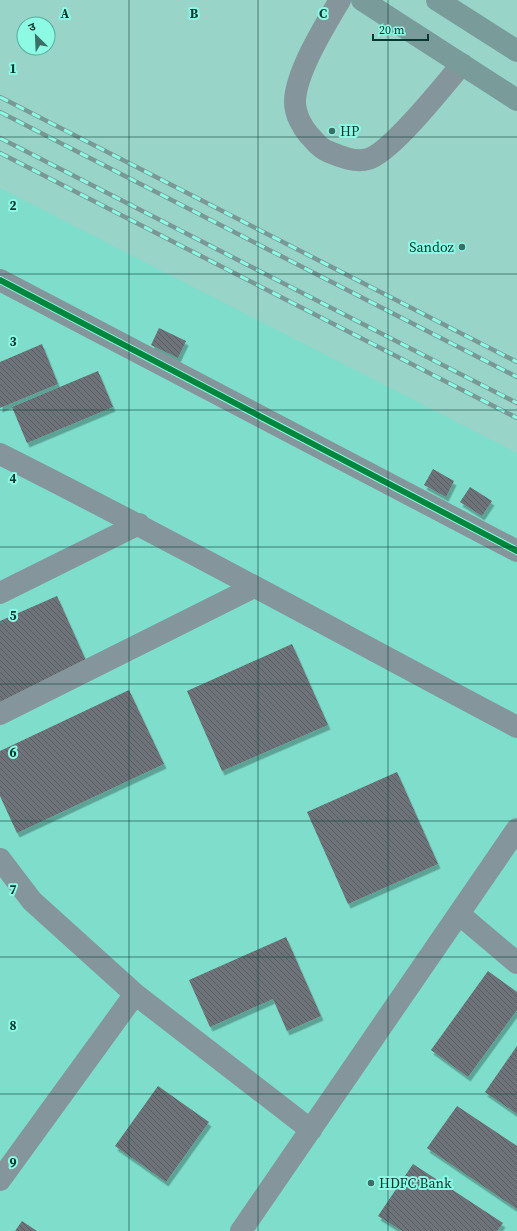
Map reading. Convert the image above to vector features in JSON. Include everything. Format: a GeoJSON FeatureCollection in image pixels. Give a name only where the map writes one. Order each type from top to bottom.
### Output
{"type":"FeatureCollection","features":[{"type":"Feature","properties":{"kind":"highway"},"geometry":{"type":"LineString","coordinates":[[362,0],[517,100]]}},
{"type":"Feature","properties":{"kind":"highway"},"geometry":{"type":"LineString","coordinates":[[437,0],[517,51]]}},
{"type":"Feature","properties":{"kind":"street"},"geometry":{"type":"LineString","coordinates":[[340,0],[319,36],[297,85],[294,104],[301,126],[322,149],[346,158],[368,159],[385,150],[423,111],[462,64]]}},
{"type":"Feature","properties":{"kind":"street"},"geometry":{"type":"LineString","coordinates":[[0,280],[517,550]]}},
{"type":"Feature","properties":{"kind":"street"},"geometry":{"type":"LineString","coordinates":[[0,454],[139,524],[517,727]]}},
{"type":"Feature","properties":{"kind":"street"},"geometry":{"type":"LineString","coordinates":[[0,593],[139,524]]}},
{"type":"Feature","properties":{"kind":"street"},"geometry":{"type":"LineString","coordinates":[[0,714],[254,587]]}},
{"type":"Feature","properties":{"kind":"street"},"geometry":{"type":"LineString","coordinates":[[241,1231],[517,829]]}},
{"type":"Feature","properties":{"kind":"street"},"geometry":{"type":"LineString","coordinates":[[0,859],[32,901],[135,994],[311,1130]]}},
{"type":"Feature","properties":{"kind":"street"},"geometry":{"type":"LineString","coordinates":[[458,914],[517,963]]}},
{"type":"Feature","properties":{"kind":"street"},"geometry":{"type":"LineString","coordinates":[[2,1172],[135,994]]}},
{"type":"Feature","properties":{"kind":"shaded area"},"geometry":{"type":"Polygon","coordinates":[[[0,188],[517,453],[517,1231],[0,1231],[0,188]]]}},
{"type":"Feature","properties":{"kind":"building"},"geometry":{"type":"Polygon","coordinates":[[[159,328],[186,341],[178,358],[151,345],[159,328]]]}},
{"type":"Feature","properties":{"kind":"building"},"geometry":{"type":"Polygon","coordinates":[[[42,344],[58,384],[0,408],[0,362],[42,344]]]}},
{"type":"Feature","properties":{"kind":"building"},"geometry":{"type":"Polygon","coordinates":[[[98,371],[113,407],[27,443],[12,407],[98,371]]]}},
{"type":"Feature","properties":{"kind":"building"},"geometry":{"type":"Polygon","coordinates":[[[433,469],[454,481],[446,497],[424,485],[433,469]]]}},
{"type":"Feature","properties":{"kind":"building"},"geometry":{"type":"Polygon","coordinates":[[[470,487],[492,501],[482,516],[460,502],[470,487]]]}},
{"type":"Feature","properties":{"kind":"building"},"geometry":{"type":"Polygon","coordinates":[[[57,596],[88,665],[0,704],[0,621],[57,596]]]}},
{"type":"Feature","properties":{"kind":"building"},"geometry":{"type":"Polygon","coordinates":[[[292,644],[328,725],[222,771],[187,691],[292,644]]]}},
{"type":"Feature","properties":{"kind":"building"},"geometry":{"type":"Polygon","coordinates":[[[129,690],[164,764],[17,833],[0,796],[0,751],[129,690]]]}},
{"type":"Feature","properties":{"kind":"building"},"geometry":{"type":"Polygon","coordinates":[[[397,772],[438,864],[348,904],[307,812],[397,772]]]}},
{"type":"Feature","properties":{"kind":"building"},"geometry":{"type":"Polygon","coordinates":[[[286,937],[321,1016],[287,1031],[273,999],[210,1027],[189,980],[286,937]]]}},
{"type":"Feature","properties":{"kind":"building"},"geometry":{"type":"Polygon","coordinates":[[[488,971],[517,992],[517,1010],[468,1077],[431,1050],[488,971]]]}},
{"type":"Feature","properties":{"kind":"building"},"geometry":{"type":"Polygon","coordinates":[[[517,1046],[517,1114],[485,1092],[517,1046]]]}},
{"type":"Feature","properties":{"kind":"building"},"geometry":{"type":"Polygon","coordinates":[[[158,1086],[209,1122],[166,1182],[115,1146],[158,1086]]]}},
{"type":"Feature","properties":{"kind":"building"},"geometry":{"type":"Polygon","coordinates":[[[457,1106],[517,1146],[517,1209],[427,1148],[457,1106]]]}},
{"type":"Feature","properties":{"kind":"building"},"geometry":{"type":"Polygon","coordinates":[[[413,1164],[503,1223],[497,1231],[402,1231],[378,1216],[413,1164]]]}},
{"type":"Feature","properties":{"kind":"building"},"geometry":{"type":"Polygon","coordinates":[[[22,1221],[37,1231],[15,1231],[22,1221]]]}},
{"type":"Feature","properties":{"kind":"railway"},"geometry":{"type":"LineString","coordinates":[[0,97],[517,362]]}},
{"type":"Feature","properties":{"kind":"railway"},"geometry":{"type":"LineString","coordinates":[[0,112],[517,377]]}},
{"type":"Feature","properties":{"kind":"railway"},"geometry":{"type":"LineString","coordinates":[[0,138],[517,403]]}},
{"type":"Feature","properties":{"kind":"railway"},"geometry":{"type":"LineString","coordinates":[[0,153],[517,418]]}},
{"type":"Feature","properties":{"kind":"cycle path"},"geometry":{"type":"LineString","coordinates":[[0,280],[517,551]]}},
{"type":"Feature","properties":{"kind":"place","name":"HP"},"geometry":{"type":"Point","coordinates":[332,131]}},
{"type":"Feature","properties":{"kind":"place","name":"Sandoz"},"geometry":{"type":"Point","coordinates":[462,247]}},
{"type":"Feature","properties":{"kind":"place","name":"HDFC Bank"},"geometry":{"type":"Point","coordinates":[371,1183]}}]}
